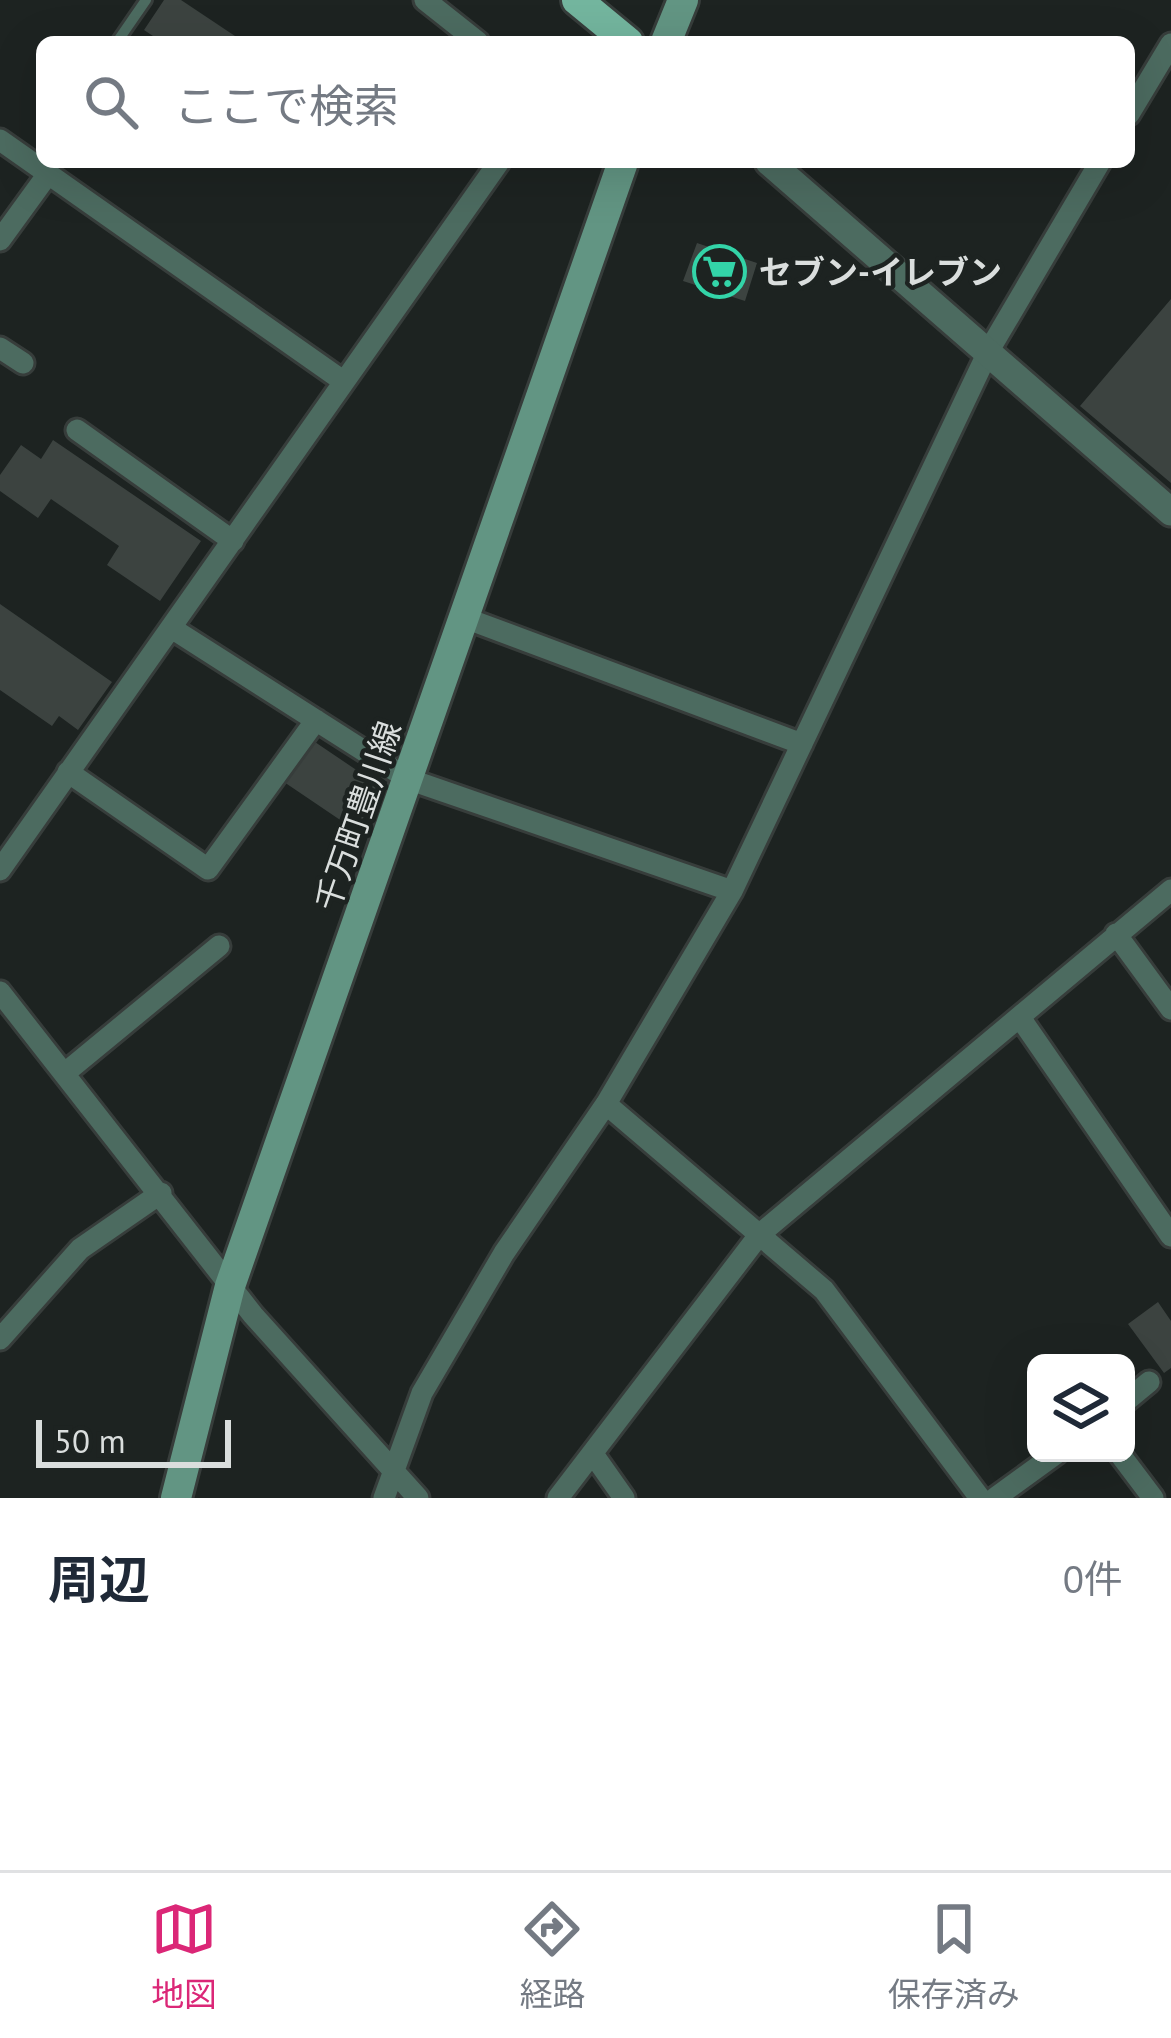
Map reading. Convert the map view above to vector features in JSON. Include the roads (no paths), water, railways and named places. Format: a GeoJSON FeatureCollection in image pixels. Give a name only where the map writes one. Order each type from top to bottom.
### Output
{"type":"FeatureCollection","features":[{"type":"Feature","properties":{"kind":"main road"},"geometry":{"type":"LineString","coordinates":[[668,36],[683,0]]}},
{"type":"Feature","properties":{"kind":"main road"},"geometry":{"type":"LineString","coordinates":[[580,3],[621,36]]}},
{"type":"Feature","properties":{"kind":"main road","name":"千万町豊川線"},"geometry":{"type":"LineString","coordinates":[[176,1498],[230,1286],[621,168]]}},
{"type":"Feature","properties":{"kind":"street"},"geometry":{"type":"LineString","coordinates":[[425,0],[470,36]]}},
{"type":"Feature","properties":{"kind":"street"},"geometry":{"type":"LineString","coordinates":[[1135,105],[1171,44]]}},
{"type":"Feature","properties":{"kind":"street"},"geometry":{"type":"LineString","coordinates":[[0,140],[36,161]]}},
{"type":"Feature","properties":{"kind":"street"},"geometry":{"type":"LineString","coordinates":[[0,241],[40,168]]}},
{"type":"Feature","properties":{"kind":"street"},"geometry":{"type":"LineString","coordinates":[[48,168],[343,381]]}},
{"type":"Feature","properties":{"kind":"street"},"geometry":{"type":"LineString","coordinates":[[0,870],[495,168]]}},
{"type":"Feature","properties":{"kind":"street"},"geometry":{"type":"LineString","coordinates":[[776,168],[1171,512]]}},
{"type":"Feature","properties":{"kind":"street"},"geometry":{"type":"LineString","coordinates":[[384,1498],[422,1393],[504,1253],[606,1104],[732,891],[988,352],[1096,168]]}},
{"type":"Feature","properties":{"kind":"street"},"geometry":{"type":"LineString","coordinates":[[0,348],[23,363]]}},
{"type":"Feature","properties":{"kind":"street"},"geometry":{"type":"LineString","coordinates":[[77,430],[232,541]]}},
{"type":"Feature","properties":{"kind":"street"},"geometry":{"type":"LineString","coordinates":[[465,618],[802,744]]}},
{"type":"Feature","properties":{"kind":"street"},"geometry":{"type":"LineString","coordinates":[[173,628],[408,779],[732,891]]}},
{"type":"Feature","properties":{"kind":"street"},"geometry":{"type":"LineString","coordinates":[[68,772],[208,869],[316,720]]}},
{"type":"Feature","properties":{"kind":"street"},"geometry":{"type":"LineString","coordinates":[[558,1498],[760,1234],[1171,890]]}},
{"type":"Feature","properties":{"kind":"street"},"geometry":{"type":"LineString","coordinates":[[1116,934],[1171,1009]]}},
{"type":"Feature","properties":{"kind":"street"},"geometry":{"type":"LineString","coordinates":[[65,1073],[219,946]]}},
{"type":"Feature","properties":{"kind":"street"},"geometry":{"type":"LineString","coordinates":[[4,1004],[161,1192],[230,1286],[418,1498]]}},
{"type":"Feature","properties":{"kind":"street"},"geometry":{"type":"LineString","coordinates":[[1021,1019],[1171,1236]]}},
{"type":"Feature","properties":{"kind":"street"},"geometry":{"type":"LineString","coordinates":[[606,1104],[824,1289],[980,1498]]}},
{"type":"Feature","properties":{"kind":"street"},"geometry":{"type":"LineString","coordinates":[[0,1339],[80,1249],[161,1192]]}},
{"type":"Feature","properties":{"kind":"street"},"geometry":{"type":"LineString","coordinates":[[1135,1394],[1149,1382]]}},
{"type":"Feature","properties":{"kind":"street"},"geometry":{"type":"LineString","coordinates":[[592,1454],[624,1498]]}},
{"type":"Feature","properties":{"kind":"street"},"geometry":{"type":"LineString","coordinates":[[995,1498],[1045,1462]]}},
{"type":"Feature","properties":{"kind":"street"},"geometry":{"type":"LineString","coordinates":[[1126,1462],[1153,1498]]}},
{"type":"Feature","properties":{"kind":"lane"},"geometry":{"type":"LineString","coordinates":[[122,36],[146,0]]}},
{"type":"Feature","properties":{"kind":"place","name":"セブン-イレブン"},"geometry":{"type":"Point","coordinates":[720,272]}}]}
